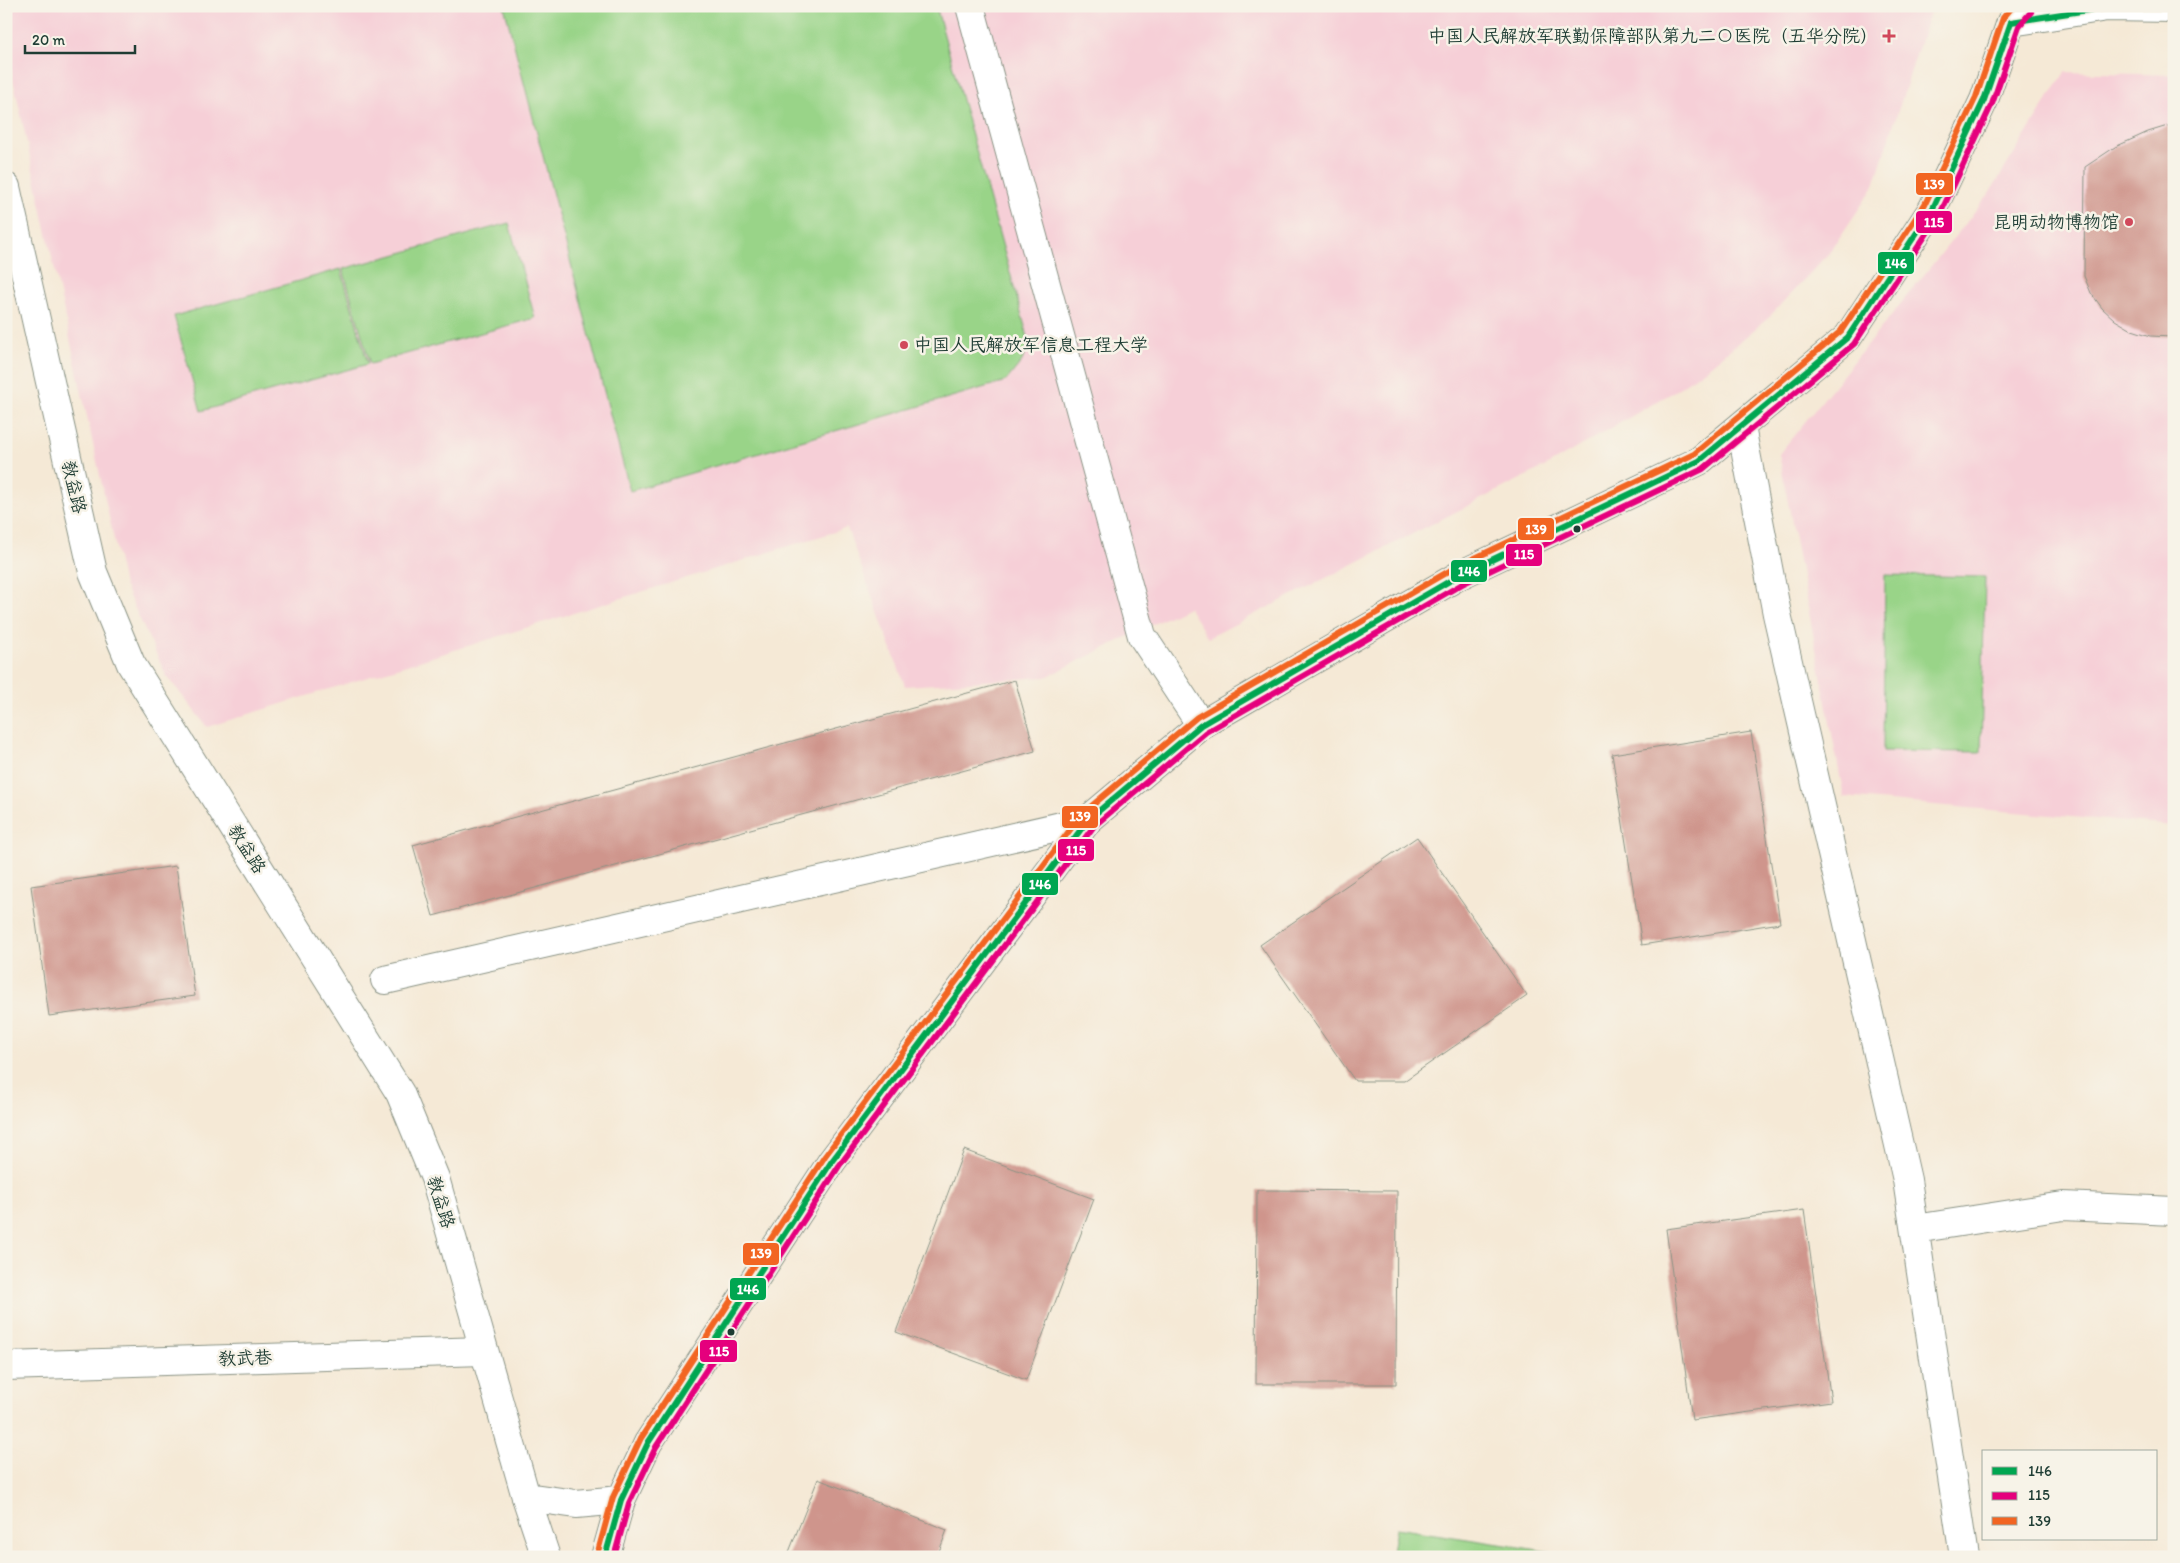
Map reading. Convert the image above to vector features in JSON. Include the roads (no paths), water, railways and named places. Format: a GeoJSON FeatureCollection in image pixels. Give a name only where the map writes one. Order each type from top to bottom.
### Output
{"type":"FeatureCollection","features":[{"type":"Feature","properties":{"kind":"street"},"geometry":{"type":"LineString","coordinates":[[970,6],[1142,636],[1202,725]]}},
{"type":"Feature","properties":{"kind":"street"},"geometry":{"type":"LineString","coordinates":[[605,1557],[621,1500],[648,1443],[832,1161],[1088,820],[1202,725],[1460,575],[1699,461],[1848,337],[1933,208],[1984,100],[2014,12],[2107,7],[2174,8]]}},
{"type":"Feature","properties":{"kind":"street","name":"教益路"},"geometry":{"type":"LineString","coordinates":[[6,187],[93,572],[131,664],[400,1093],[435,1178],[483,1351],[526,1497],[546,1557]]}},
{"type":"Feature","properties":{"kind":"street"},"geometry":{"type":"LineString","coordinates":[[1740,427],[1777,614],[1907,1180],[1964,1557]]}},
{"type":"Feature","properties":{"kind":"street"},"geometry":{"type":"LineString","coordinates":[[385,980],[1088,820]]}},
{"type":"Feature","properties":{"kind":"street"},"geometry":{"type":"LineString","coordinates":[[1915,1229],[2063,1206],[2174,1212]]}},
{"type":"Feature","properties":{"kind":"street","name":"教武巷"},"geometry":{"type":"LineString","coordinates":[[6,1366],[483,1351]]}},
{"type":"Feature","properties":{"kind":"street"},"geometry":{"type":"LineString","coordinates":[[526,1497],[576,1504],[621,1500]]}},
{"type":"Feature","properties":{"kind":"place","name":"中国人民解放军联勤保障部队第九二〇医院（五华分院）"},"geometry":{"type":"Point","coordinates":[1889,36]}},
{"type":"Feature","properties":{"kind":"place","name":"昆明动物博物馆"},"geometry":{"type":"Point","coordinates":[2129,222]}},
{"type":"Feature","properties":{"kind":"place","name":"中国人民解放军信息工程大学"},"geometry":{"type":"Point","coordinates":[904,345]}}]}
